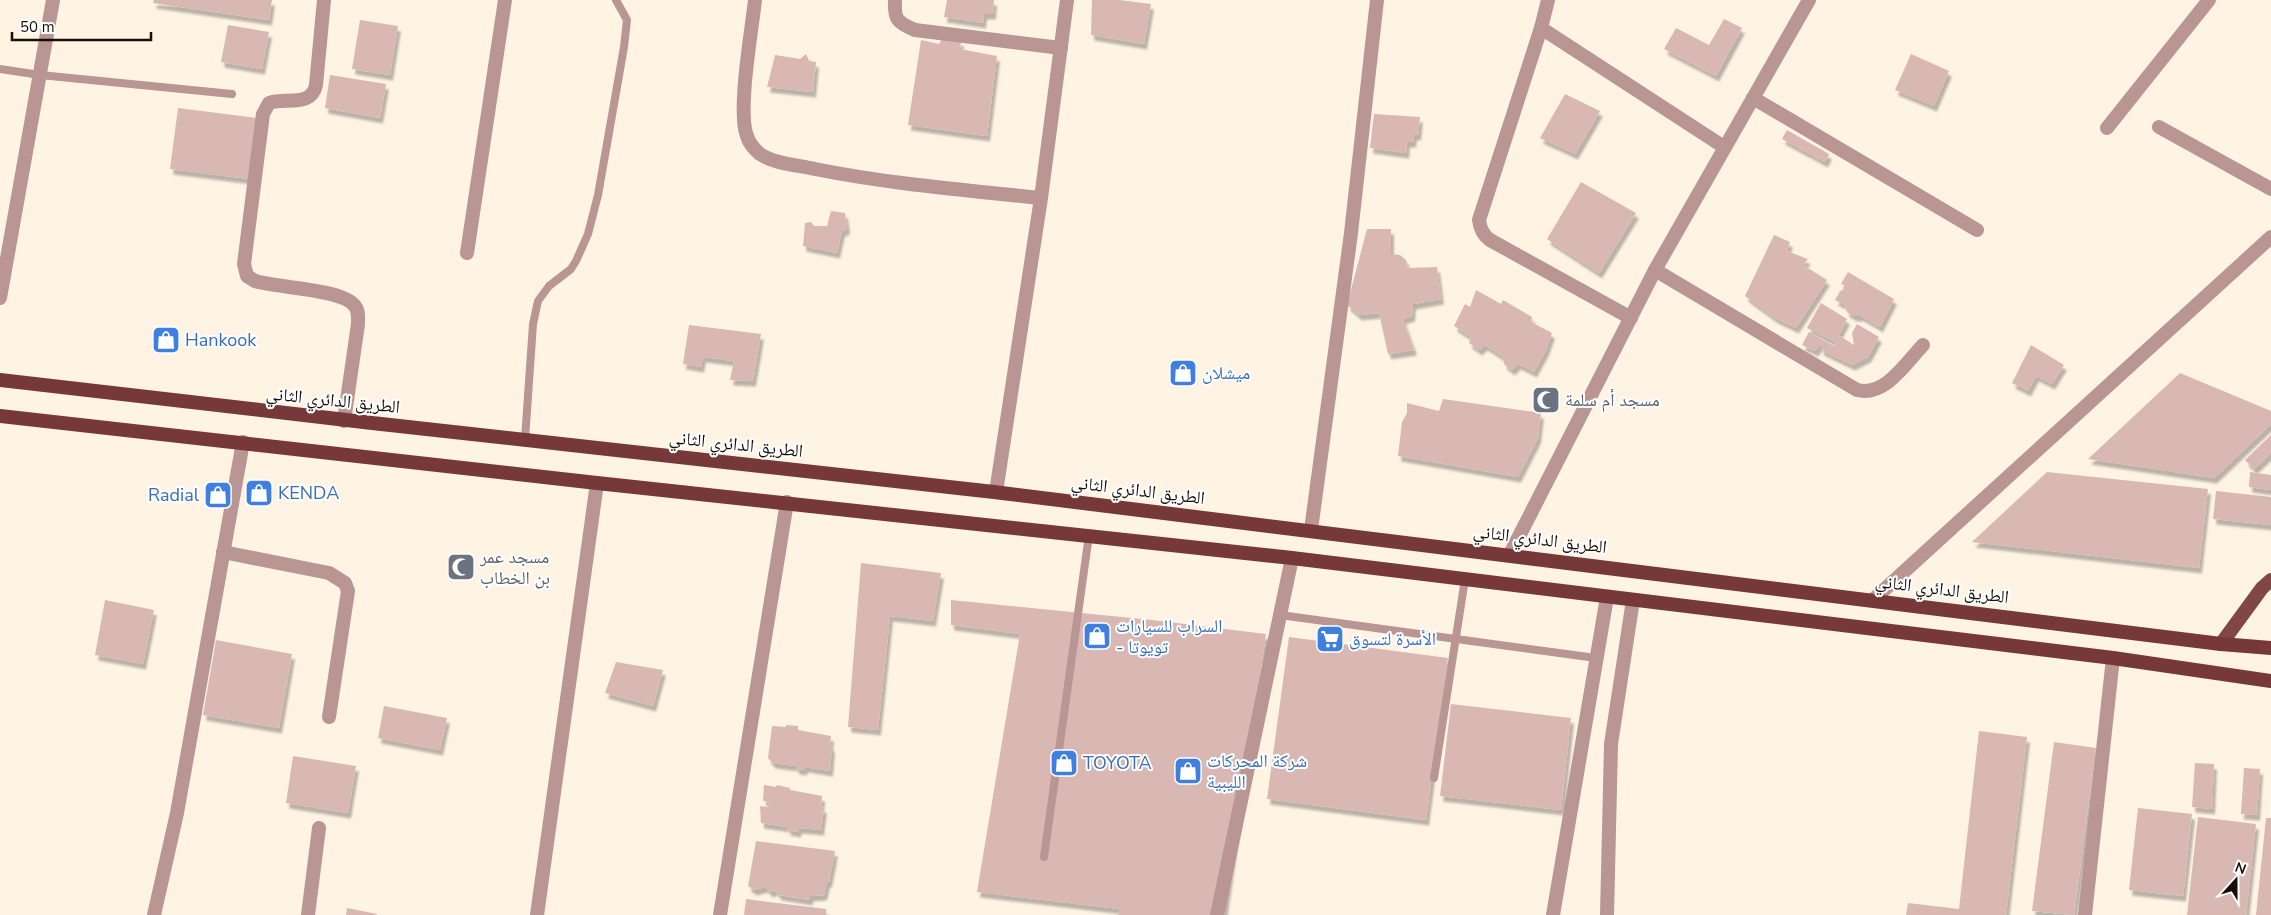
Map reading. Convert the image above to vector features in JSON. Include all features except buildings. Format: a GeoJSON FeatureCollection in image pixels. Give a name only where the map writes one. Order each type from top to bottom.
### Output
{"type":"FeatureCollection","features":[{"type":"Feature","properties":{"kind":"highway","name":"الطريق الدائري الثاني"},"geometry":{"type":"LineString","coordinates":[[0,380],[344,421],[525,439],[996,492],[1874,599],[2221,644],[2271,648]]}},
{"type":"Feature","properties":{"kind":"highway"},"geometry":{"type":"LineString","coordinates":[[0,416],[1292,558],[2113,658],[2271,681]]}},
{"type":"Feature","properties":{"kind":"main road"},"geometry":{"type":"LineString","coordinates":[[2221,644],[2262,588],[2271,580]]}},
{"type":"Feature","properties":{"kind":"street"},"geometry":{"type":"LineString","coordinates":[[0,298],[54,0]]}},
{"type":"Feature","properties":{"kind":"street"},"geometry":{"type":"LineString","coordinates":[[324,0],[316,85],[313,93],[302,100],[269,103],[263,114],[244,264],[247,276],[255,281],[339,295],[357,309],[358,324],[344,421]]}},
{"type":"Feature","properties":{"kind":"street"},"geometry":{"type":"LineString","coordinates":[[467,253],[505,0]]}},
{"type":"Feature","properties":{"kind":"street"},"geometry":{"type":"LineString","coordinates":[[755,0],[744,120],[745,133],[750,144],[761,154],[783,162],[847,175],[900,183],[1041,198]]}},
{"type":"Feature","properties":{"kind":"street"},"geometry":{"type":"LineString","coordinates":[[894,0],[894,14],[899,23],[915,30],[1060,48]]}},
{"type":"Feature","properties":{"kind":"street"},"geometry":{"type":"LineString","coordinates":[[996,492],[1041,198],[1067,0]]}},
{"type":"Feature","properties":{"kind":"street"},"geometry":{"type":"LineString","coordinates":[[1311,530],[1351,233],[1377,0]]}},
{"type":"Feature","properties":{"kind":"street"},"geometry":{"type":"LineString","coordinates":[[1548,0],[1479,220],[1480,228],[1484,236],[1490,240],[1631,318]]}},
{"type":"Feature","properties":{"kind":"street"},"geometry":{"type":"LineString","coordinates":[[1510,554],[1655,270],[1809,0]]}},
{"type":"Feature","properties":{"kind":"street"},"geometry":{"type":"LineString","coordinates":[[2107,128],[2209,0]]}},
{"type":"Feature","properties":{"kind":"street"},"geometry":{"type":"LineString","coordinates":[[1540,28],[1724,147]]}},
{"type":"Feature","properties":{"kind":"street"},"geometry":{"type":"LineString","coordinates":[[1753,98],[1978,230]]}},
{"type":"Feature","properties":{"kind":"street"},"geometry":{"type":"LineString","coordinates":[[2159,126],[2271,189]]}},
{"type":"Feature","properties":{"kind":"street"},"geometry":{"type":"LineString","coordinates":[[1874,599],[2271,237]]}},
{"type":"Feature","properties":{"kind":"street"},"geometry":{"type":"LineString","coordinates":[[1655,270],[1857,390],[1867,393],[1884,386],[1923,345]]}},
{"type":"Feature","properties":{"kind":"street"},"geometry":{"type":"LineString","coordinates":[[154,915],[177,813],[243,442]]}},
{"type":"Feature","properties":{"kind":"street"},"geometry":{"type":"LineString","coordinates":[[537,915],[597,483]]}},
{"type":"Feature","properties":{"kind":"street"},"geometry":{"type":"LineString","coordinates":[[720,915],[787,502]]}},
{"type":"Feature","properties":{"kind":"street"},"geometry":{"type":"LineString","coordinates":[[223,552],[329,574],[345,583],[348,591],[328,717]]}},
{"type":"Feature","properties":{"kind":"street"},"geometry":{"type":"LineString","coordinates":[[1217,915],[1292,558]]}},
{"type":"Feature","properties":{"kind":"street"},"geometry":{"type":"LineString","coordinates":[[1553,915],[1607,596]]}},
{"type":"Feature","properties":{"kind":"street"},"geometry":{"type":"LineString","coordinates":[[1607,915],[1611,744],[1633,600]]}},
{"type":"Feature","properties":{"kind":"street"},"geometry":{"type":"LineString","coordinates":[[2085,915],[2113,658]]}},
{"type":"Feature","properties":{"kind":"street"},"geometry":{"type":"LineString","coordinates":[[308,915],[319,828]]}},
{"type":"Feature","properties":{"kind":"lane"},"geometry":{"type":"LineString","coordinates":[[525,439],[533,324],[538,301],[548,286],[571,269],[576,261],[588,234],[596,203],[624,47],[627,20],[616,0]]}},
{"type":"Feature","properties":{"kind":"lane"},"geometry":{"type":"LineString","coordinates":[[0,69],[40,75],[232,94]]}},
{"type":"Feature","properties":{"kind":"lane"},"geometry":{"type":"LineString","coordinates":[[1044,857],[1089,536]]}},
{"type":"Feature","properties":{"kind":"lane"},"geometry":{"type":"LineString","coordinates":[[1434,778],[1464,579]]}},
{"type":"Feature","properties":{"kind":"lane"},"geometry":{"type":"LineString","coordinates":[[1280,615],[1596,658]]}},
{"type":"Feature","properties":{"kind":"place","name":"Hankook"},"geometry":{"type":"Point","coordinates":[166,340]}},
{"type":"Feature","properties":{"kind":"place","name":"ميشلان"},"geometry":{"type":"Point","coordinates":[1183,373]}},
{"type":"Feature","properties":{"kind":"place","name":"مسجد أم سلمة"},"geometry":{"type":"Point","coordinates":[1546,400]}},
{"type":"Feature","properties":{"kind":"place","name":"KENDA"},"geometry":{"type":"Point","coordinates":[259,493]}},
{"type":"Feature","properties":{"kind":"place","name":"Radial"},"geometry":{"type":"Point","coordinates":[218,495]}},
{"type":"Feature","properties":{"kind":"place","name":"مسجد عمر بن الخطاب"},"geometry":{"type":"Point","coordinates":[461,567]}},
{"type":"Feature","properties":{"kind":"place","name":"السراب للسيارات - تويوتا"},"geometry":{"type":"Point","coordinates":[1097,636]}},
{"type":"Feature","properties":{"kind":"place","name":"الأسرة لتسوق"},"geometry":{"type":"Point","coordinates":[1330,639]}},
{"type":"Feature","properties":{"kind":"place","name":"TOYOTA"},"geometry":{"type":"Point","coordinates":[1064,763]}},
{"type":"Feature","properties":{"kind":"place","name":"شركة المحركات الليبية"},"geometry":{"type":"Point","coordinates":[1188,771]}}]}
